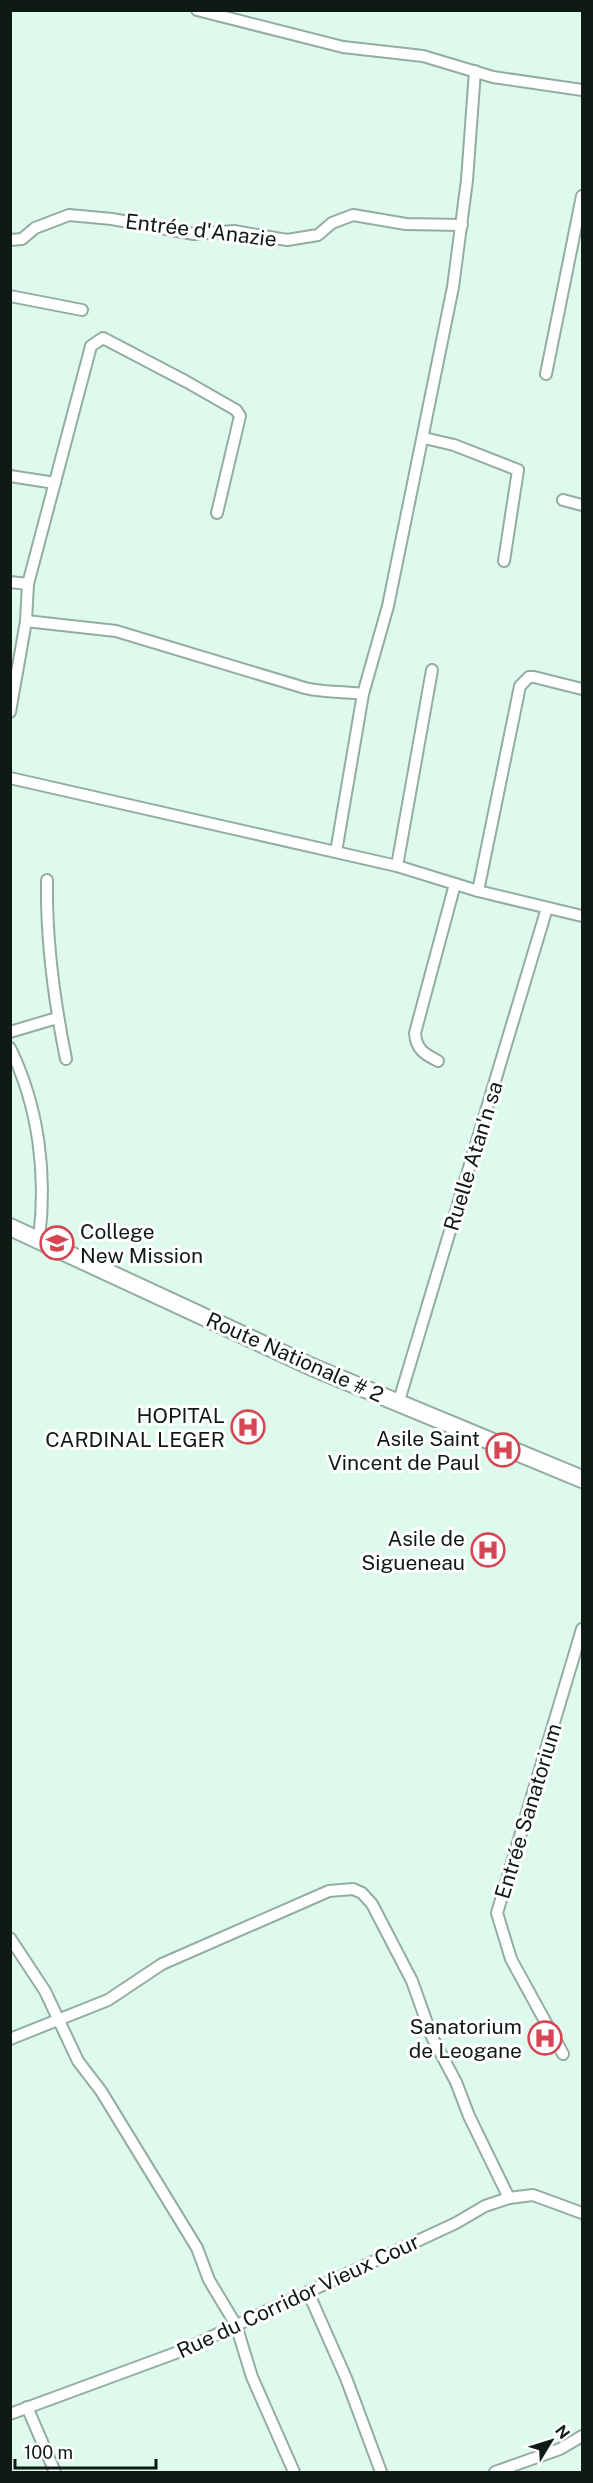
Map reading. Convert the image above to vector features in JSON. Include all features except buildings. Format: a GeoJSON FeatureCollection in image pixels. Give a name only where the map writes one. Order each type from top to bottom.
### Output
{"type":"FeatureCollection","features":[{"type":"Feature","properties":{"kind":"main road","name":"Route Nationale # 2"},"geometry":{"type":"LineString","coordinates":[[10,1227],[312,1367],[582,1479]]}},
{"type":"Feature","properties":{"kind":"street"},"geometry":{"type":"LineString","coordinates":[[197,10],[343,47],[423,56],[493,77],[582,90]]}},
{"type":"Feature","properties":{"kind":"street"},"geometry":{"type":"LineString","coordinates":[[336,852],[363,694],[388,606],[453,287],[462,225],[475,71]]}},
{"type":"Feature","properties":{"kind":"street"},"geometry":{"type":"LineString","coordinates":[[546,374],[582,196]]}},
{"type":"Feature","properties":{"kind":"street","name":"Entrée d'Anazie"},"geometry":{"type":"LineString","coordinates":[[10,240],[22,238],[35,228],[69,215],[112,219],[194,234],[234,231],[287,240],[318,235],[326,231],[332,223],[353,214],[406,224],[462,225]]}},
{"type":"Feature","properties":{"kind":"street"},"geometry":{"type":"LineString","coordinates":[[10,296],[82,310]]}},
{"type":"Feature","properties":{"kind":"street"},"geometry":{"type":"LineString","coordinates":[[10,712],[26,621],[28,584],[92,346],[103,338],[187,382],[236,410],[240,416],[218,513]]}},
{"type":"Feature","properties":{"kind":"street"},"geometry":{"type":"LineString","coordinates":[[424,438],[454,445],[518,470],[504,561]]}},
{"type":"Feature","properties":{"kind":"street"},"geometry":{"type":"LineString","coordinates":[[10,476],[54,483]]}},
{"type":"Feature","properties":{"kind":"street"},"geometry":{"type":"LineString","coordinates":[[563,500],[582,505]]}},
{"type":"Feature","properties":{"kind":"street"},"geometry":{"type":"LineString","coordinates":[[10,582],[28,584]]}},
{"type":"Feature","properties":{"kind":"street"},"geometry":{"type":"LineString","coordinates":[[26,621],[116,631],[305,688],[321,692],[346,691],[363,694]]}},
{"type":"Feature","properties":{"kind":"street"},"geometry":{"type":"LineString","coordinates":[[397,866],[432,670]]}},
{"type":"Feature","properties":{"kind":"street"},"geometry":{"type":"LineString","coordinates":[[478,891],[520,686],[529,677],[534,677],[582,689]]}},
{"type":"Feature","properties":{"kind":"street"},"geometry":{"type":"LineString","coordinates":[[10,778],[397,866],[478,891],[582,916]]}},
{"type":"Feature","properties":{"kind":"street"},"geometry":{"type":"LineString","coordinates":[[46,880],[46,914],[57,1018],[66,1059]]}},
{"type":"Feature","properties":{"kind":"street"},"geometry":{"type":"LineString","coordinates":[[438,1061],[423,1053],[416,1041],[415,1033],[454,884]]}},
{"type":"Feature","properties":{"kind":"street","name":"Ruelle Atan'n sa"},"geometry":{"type":"LineString","coordinates":[[398,1404],[547,908]]}},
{"type":"Feature","properties":{"kind":"street"},"geometry":{"type":"LineString","coordinates":[[10,1032],[57,1018]]}},
{"type":"Feature","properties":{"kind":"street"},"geometry":{"type":"LineString","coordinates":[[10,1048],[23,1073],[39,1138],[44,1204],[39,1239]]}},
{"type":"Feature","properties":{"kind":"street","name":"Entrée Sanatorium"},"geometry":{"type":"LineString","coordinates":[[563,2054],[510,1959],[497,1913],[582,1629]]}},
{"type":"Feature","properties":{"kind":"street"},"geometry":{"type":"LineString","coordinates":[[10,2039],[108,2000],[162,1964],[284,1909],[329,1891],[353,1889],[362,1893],[372,1904],[412,1981],[432,2037],[456,2082],[509,2198]]}},
{"type":"Feature","properties":{"kind":"street"},"geometry":{"type":"LineString","coordinates":[[10,1938],[45,1991],[78,2061],[102,2091],[196,2248],[209,2280],[236,2325],[252,2378],[294,2472]]}},
{"type":"Feature","properties":{"kind":"street","name":"Rue du Corridor Vieux Cour"},"geometry":{"type":"LineString","coordinates":[[10,2414],[181,2351],[456,2223],[485,2206],[509,2198],[533,2195],[582,2213]]}},
{"type":"Feature","properties":{"kind":"street"},"geometry":{"type":"LineString","coordinates":[[308,2292],[346,2378],[381,2472]]}},
{"type":"Feature","properties":{"kind":"street"},"geometry":{"type":"LineString","coordinates":[[27,2408],[55,2472]]}},
{"type":"Feature","properties":{"kind":"street"},"geometry":{"type":"LineString","coordinates":[[495,2472],[560,2449],[582,2436]]}},
{"type":"Feature","properties":{"kind":"place","name":"College New Mission"},"geometry":{"type":"Point","coordinates":[57,1243]}},
{"type":"Feature","properties":{"kind":"place","name":"HOPITAL CARDINAL LEGER"},"geometry":{"type":"Point","coordinates":[248,1427]}},
{"type":"Feature","properties":{"kind":"place","name":"Asile Saint Vincent de Paul"},"geometry":{"type":"Point","coordinates":[503,1450]}},
{"type":"Feature","properties":{"kind":"place","name":"Asile de Sigueneau"},"geometry":{"type":"Point","coordinates":[488,1550]}},
{"type":"Feature","properties":{"kind":"place","name":"Sanatorium de Leogane"},"geometry":{"type":"Point","coordinates":[545,2038]}}]}
